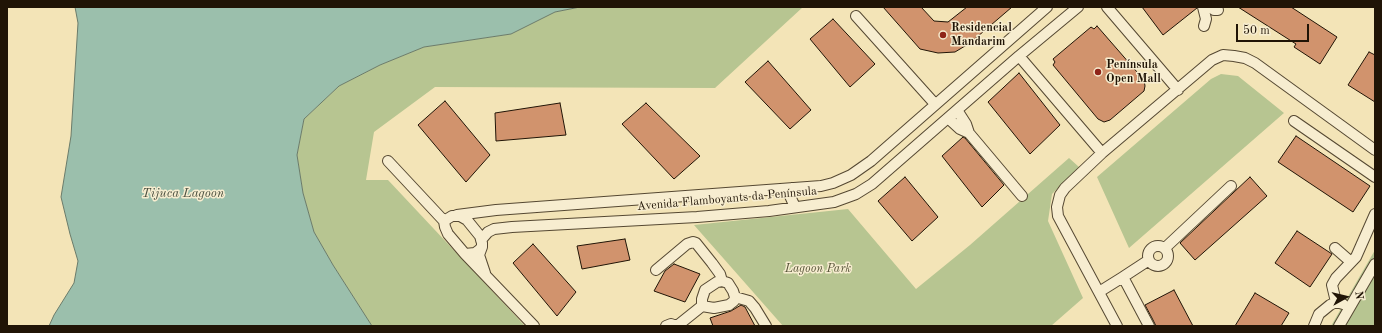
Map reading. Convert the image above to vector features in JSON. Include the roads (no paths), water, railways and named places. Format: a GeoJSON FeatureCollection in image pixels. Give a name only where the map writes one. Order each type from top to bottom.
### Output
{"type":"FeatureCollection","features":[{"type":"Feature","properties":{"kind":"street","name":"Avenida Flamboyants da Península"},"geometry":{"type":"LineString","coordinates":[[444,221],[448,217],[457,215],[496,210],[821,186],[833,183],[851,175],[871,161],[1047,7]]}},
{"type":"Feature","properties":{"kind":"street","name":"Avenida Flamboyants da Península"},"geometry":{"type":"LineString","coordinates":[[465,254],[479,250],[481,243],[488,232],[494,229],[697,217],[834,202],[856,194],[872,184],[1019,56],[1078,7]]}},
{"type":"Feature","properties":{"kind":"street"},"geometry":{"type":"LineString","coordinates":[[1107,7],[1178,90]]}},
{"type":"Feature","properties":{"kind":"street"},"geometry":{"type":"LineString","coordinates":[[1204,7],[1206,19],[1204,26]]}},
{"type":"Feature","properties":{"kind":"street"},"geometry":{"type":"LineString","coordinates":[[856,16],[935,104]]}},
{"type":"Feature","properties":{"kind":"street"},"geometry":{"type":"LineString","coordinates":[[1117,326],[1058,216],[1057,207],[1060,195],[1065,188],[1102,153],[1212,60],[1223,55],[1245,58],[1255,63],[1374,148]]}},
{"type":"Feature","properties":{"kind":"street"},"geometry":{"type":"LineString","coordinates":[[1019,56],[1102,153]]}},
{"type":"Feature","properties":{"kind":"street"},"geometry":{"type":"LineString","coordinates":[[957,110],[966,124],[968,133]]}},
{"type":"Feature","properties":{"kind":"street"},"geometry":{"type":"LineString","coordinates":[[948,118],[960,129],[968,133],[1022,196]]}},
{"type":"Feature","properties":{"kind":"street"},"geometry":{"type":"LineString","coordinates":[[1294,121],[1375,177]]}},
{"type":"Feature","properties":{"kind":"street"},"geometry":{"type":"LineString","coordinates":[[388,161],[444,221],[448,234],[465,254],[485,273],[534,326]]}},
{"type":"Feature","properties":{"kind":"street"},"geometry":{"type":"LineString","coordinates":[[1165,248],[1231,186]]}},
{"type":"Feature","properties":{"kind":"street"},"geometry":{"type":"LineString","coordinates":[[792,188],[790,196],[796,207]]}},
{"type":"Feature","properties":{"kind":"street"},"geometry":{"type":"LineString","coordinates":[[1336,302],[1332,285],[1336,278],[1356,257],[1375,214]]}},
{"type":"Feature","properties":{"kind":"street"},"geometry":{"type":"LineString","coordinates":[[457,215],[464,217],[467,220],[481,243],[479,255],[485,273]]}},
{"type":"Feature","properties":{"kind":"street"},"geometry":{"type":"LineString","coordinates":[[656,270],[687,244],[692,242],[696,243],[716,268],[722,281]]}},
{"type":"Feature","properties":{"kind":"street"},"geometry":{"type":"LineString","coordinates":[[1157,245],[1165,248],[1169,255],[1166,262],[1160,266],[1155,266],[1149,260],[1149,252],[1157,245]]}},
{"type":"Feature","properties":{"kind":"street"},"geometry":{"type":"LineString","coordinates":[[1335,248],[1351,262]]}},
{"type":"Feature","properties":{"kind":"street"},"geometry":{"type":"LineString","coordinates":[[1099,292],[1149,260]]}},
{"type":"Feature","properties":{"kind":"street"},"geometry":{"type":"LineString","coordinates":[[1339,326],[1375,264]]}},
{"type":"Feature","properties":{"kind":"street"},"geometry":{"type":"LineString","coordinates":[[1123,277],[1149,326]]}},
{"type":"Feature","properties":{"kind":"street"},"geometry":{"type":"LineString","coordinates":[[666,326],[671,324],[677,326],[702,306],[714,308],[729,305],[734,301],[735,296],[728,283],[722,281],[717,282],[705,290],[702,299],[702,306]]}},
{"type":"Feature","properties":{"kind":"street"},"geometry":{"type":"LineString","coordinates":[[735,296],[749,301],[766,326]]}},
{"type":"Feature","properties":{"kind":"street"},"geometry":{"type":"LineString","coordinates":[[1314,326],[1319,314],[1336,302],[1342,303],[1350,308]]}},
{"type":"Feature","properties":{"kind":"water","name":"Tijuca Lagoon"},"geometry":{"type":"Polygon","coordinates":[[[75,7],[580,7],[555,12],[511,34],[424,47],[380,65],[339,86],[304,119],[297,155],[303,193],[314,232],[372,326],[49,326],[54,315],[74,283],[78,261],[61,197],[71,136],[78,23],[75,7]]]}},
{"type":"Feature","properties":{"kind":"place","name":"Residencial Mandarim"},"geometry":{"type":"Point","coordinates":[943,35]}},
{"type":"Feature","properties":{"kind":"place","name":"Península Open Mall"},"geometry":{"type":"Point","coordinates":[1098,72]}},
{"type":"Feature","properties":{"kind":"park label","name":"Lagoon Park"},"geometry":{"type":"Point","coordinates":[818,269]}}]}
